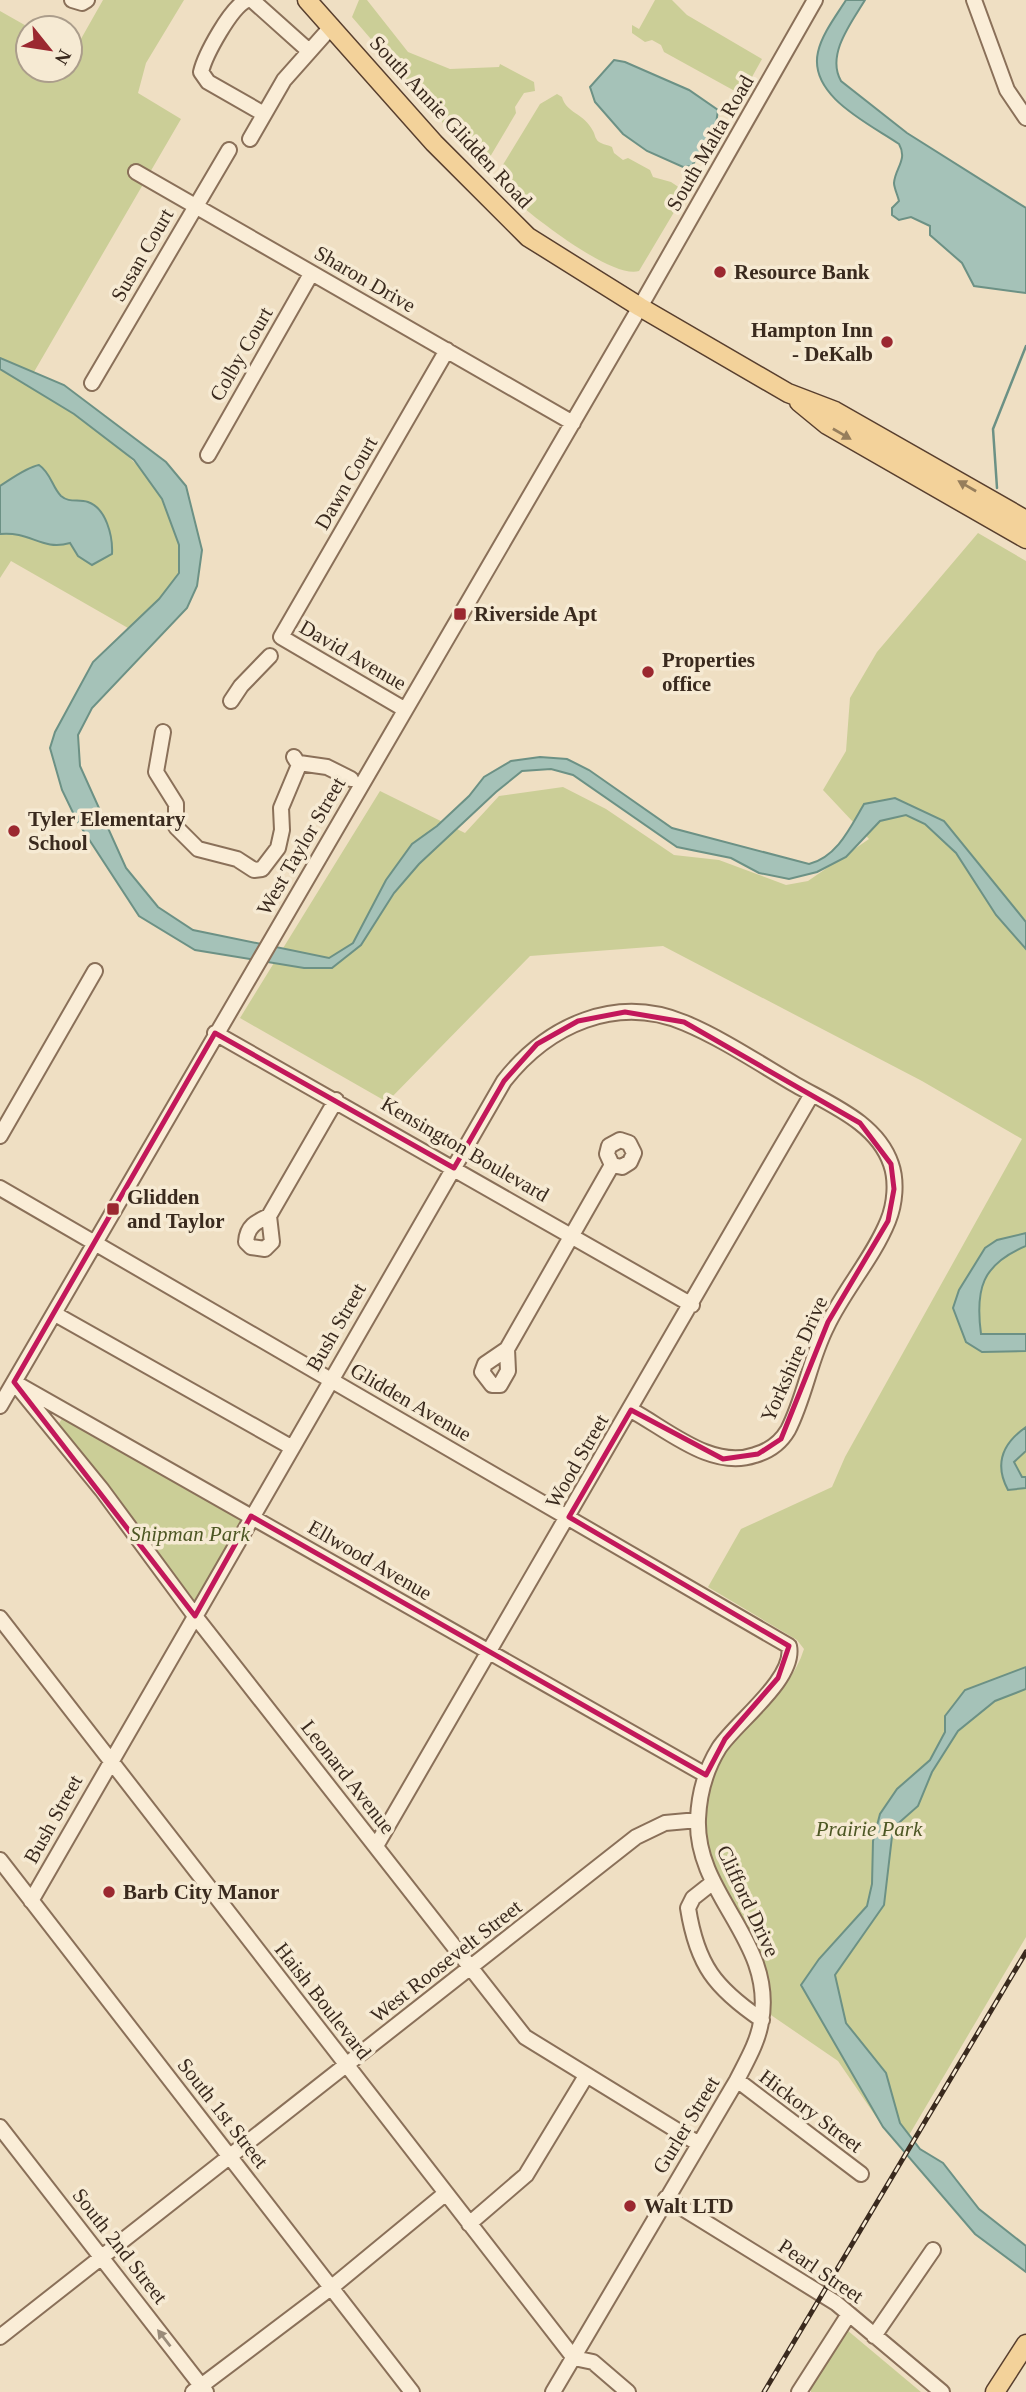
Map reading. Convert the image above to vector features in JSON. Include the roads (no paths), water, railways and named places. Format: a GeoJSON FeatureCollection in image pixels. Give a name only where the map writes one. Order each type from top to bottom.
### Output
{"type":"FeatureCollection","features":[{"type":"Feature","properties":{"kind":"main road","name":"South Annie Glidden Road"},"geometry":{"type":"LineString","coordinates":[[307,0],[434,143],[504,216],[552,254],[788,393],[835,411],[1026,520]]}},
{"type":"Feature","properties":{"kind":"main road","name":"South Annie Glidden Road"},"geometry":{"type":"LineString","coordinates":[[788,393],[827,425],[1026,539]]}},
{"type":"Feature","properties":{"kind":"main road"},"geometry":{"type":"LineString","coordinates":[[995,2392],[1026,2344]]}},
{"type":"Feature","properties":{"kind":"street"},"geometry":{"type":"LineString","coordinates":[[72,0],[82,3],[87,0]]}},
{"type":"Feature","properties":{"kind":"street"},"geometry":{"type":"LineString","coordinates":[[264,114],[208,82],[201,72],[225,25],[239,5],[249,0],[309,51]]}},
{"type":"Feature","properties":{"kind":"street","name":"South Malta Road"},"geometry":{"type":"LineString","coordinates":[[640,307],[815,0]]}},
{"type":"Feature","properties":{"kind":"street"},"geometry":{"type":"LineString","coordinates":[[974,0],[1007,90],[1026,118]]}},
{"type":"Feature","properties":{"kind":"street"},"geometry":{"type":"LineString","coordinates":[[250,139],[284,80],[332,26]]}},
{"type":"Feature","properties":{"kind":"street","name":"Susan Court"},"geometry":{"type":"LineString","coordinates":[[92,383],[229,150]]}},
{"type":"Feature","properties":{"kind":"street","name":"Sharon Drive"},"geometry":{"type":"LineString","coordinates":[[136,172],[573,423]]}},
{"type":"Feature","properties":{"kind":"street","name":"Colby Court"},"geometry":{"type":"LineString","coordinates":[[208,455],[311,274]]}},
{"type":"Feature","properties":{"kind":"street","name":"West Taylor Street"},"geometry":{"type":"LineString","coordinates":[[0,1406],[640,307]]}},
{"type":"Feature","properties":{"kind":"street","name":"Dawn Court"},"geometry":{"type":"LineString","coordinates":[[281,637],[447,350]]}},
{"type":"Feature","properties":{"kind":"street","name":"David Avenue"},"geometry":{"type":"LineString","coordinates":[[281,637],[404,709]]}},
{"type":"Feature","properties":{"kind":"street"},"geometry":{"type":"LineString","coordinates":[[231,701],[241,686],[270,656]]}},
{"type":"Feature","properties":{"kind":"street"},"geometry":{"type":"LineString","coordinates":[[163,732],[156,772],[176,804],[176,827],[198,849],[237,859],[254,870],[262,869],[278,848],[282,830],[281,808],[296,760],[327,767],[351,779]]}},
{"type":"Feature","properties":{"kind":"street"},"geometry":{"type":"LineString","coordinates":[[0,1136],[96,971]]}},
{"type":"Feature","properties":{"kind":"street","name":"Bush Street"},"geometry":{"type":"LineString","coordinates":[[31,1901],[504,1080],[524,1057],[537,1044],[569,1025],[610,1013],[660,1015],[684,1023],[812,1094]]}},
{"type":"Feature","properties":{"kind":"street","name":"Kensington Boulevard"},"geometry":{"type":"LineString","coordinates":[[215,1033],[692,1305]]}},
{"type":"Feature","properties":{"kind":"street","name":"Wood Street"},"geometry":{"type":"LineString","coordinates":[[376,1846],[812,1094]]}},
{"type":"Feature","properties":{"kind":"street","name":"Yorkshire Drive"},"geometry":{"type":"LineString","coordinates":[[631,1410],[723,1459],[747,1458],[763,1452],[776,1444],[788,1429],[828,1322],[888,1221],[894,1189],[891,1164],[878,1140],[860,1123],[812,1094]]}},
{"type":"Feature","properties":{"kind":"street"},"geometry":{"type":"LineString","coordinates":[[270,1216],[336,1100]]}},
{"type":"Feature","properties":{"kind":"street"},"geometry":{"type":"LineString","coordinates":[[507,1349],[612,1165]]}},
{"type":"Feature","properties":{"kind":"street","name":"Glidden Avenue"},"geometry":{"type":"LineString","coordinates":[[0,1188],[766,1630]]}},
{"type":"Feature","properties":{"kind":"street"},"geometry":{"type":"LineString","coordinates":[[55,1314],[291,1447]]}},
{"type":"Feature","properties":{"kind":"street","name":"Ellwood Avenue"},"geometry":{"type":"LineString","coordinates":[[14,1382],[706,1775]]}},
{"type":"Feature","properties":{"kind":"street","name":"Leonard Avenue"},"geometry":{"type":"LineString","coordinates":[[14,1382],[102,1490],[195,1616],[525,2037],[699,2144]]}},
{"type":"Feature","properties":{"kind":"street","name":"Haish Boulevard"},"geometry":{"type":"LineString","coordinates":[[0,1618],[574,2358],[593,2362],[628,2392]]}},
{"type":"Feature","properties":{"kind":"street","name":"Clifford Drive"},"geometry":{"type":"LineString","coordinates":[[762,2020],[758,1971],[751,1947],[712,1883],[703,1860],[698,1820],[706,1775],[725,1739],[751,1715],[786,1664],[789,1646],[766,1630]]}},
{"type":"Feature","properties":{"kind":"street","name":"West Roosevelt Street"},"geometry":{"type":"LineString","coordinates":[[0,2337],[643,1833],[665,1824],[698,1820]]}},
{"type":"Feature","properties":{"kind":"street","name":"South 1st Street"},"geometry":{"type":"LineString","coordinates":[[0,1860],[412,2392]]}},
{"type":"Feature","properties":{"kind":"street"},"geometry":{"type":"LineString","coordinates":[[712,1883],[693,1898],[688,1908],[698,1951],[717,1985],[762,2020]]}},
{"type":"Feature","properties":{"kind":"street","name":"Gurler Street"},"geometry":{"type":"LineString","coordinates":[[553,2392],[737,2080],[762,2020]]}},
{"type":"Feature","properties":{"kind":"street"},"geometry":{"type":"LineString","coordinates":[[469,2224],[526,2175],[586,2076]]}},
{"type":"Feature","properties":{"kind":"street","name":"Hickory Street"},"geometry":{"type":"LineString","coordinates":[[737,2080],[861,2174]]}},
{"type":"Feature","properties":{"kind":"street","name":"South 2nd Street"},"geometry":{"type":"LineString","coordinates":[[0,2127],[101,2256],[200,2390]]}},
{"type":"Feature","properties":{"kind":"street"},"geometry":{"type":"LineString","coordinates":[[200,2390],[332,2287],[446,2193]]}},
{"type":"Feature","properties":{"kind":"street","name":"Pearl Street"},"geometry":{"type":"LineString","coordinates":[[666,2198],[816,2290],[849,2314],[942,2392]]}},
{"type":"Feature","properties":{"kind":"street"},"geometry":{"type":"LineString","coordinates":[[874,2336],[933,2250]]}},
{"type":"Feature","properties":{"kind":"street"},"geometry":{"type":"LineString","coordinates":[[799,2392],[849,2314]]}},
{"type":"Feature","properties":{"kind":"water"},"geometry":{"type":"Polygon","coordinates":[[[846,0],[865,0],[838,50],[836,61],[841,81],[907,133],[1026,208],[1026,293],[974,286],[962,263],[930,235],[930,226],[911,217],[899,220],[892,215],[892,208],[899,201],[894,183],[902,159],[899,144],[844,107],[822,82],[817,68],[818,52],[823,39],[846,0]]]}},
{"type":"Feature","properties":{"kind":"water"},"geometry":{"type":"Polygon","coordinates":[[[614,60],[625,62],[689,90],[718,110],[716,124],[692,166],[683,167],[647,151],[623,134],[595,102],[590,87],[614,60]]]}},
{"type":"Feature","properties":{"kind":"water"},"geometry":{"type":"Polygon","coordinates":[[[0,358],[64,385],[166,462],[186,486],[202,550],[197,586],[187,608],[92,708],[78,735],[80,766],[126,868],[158,907],[193,930],[329,958],[353,943],[386,880],[412,844],[437,826],[469,796],[484,777],[511,761],[540,757],[567,759],[589,770],[672,828],[809,864],[835,848],[864,804],[895,798],[944,821],[1026,922],[1026,949],[996,915],[956,853],[925,824],[906,815],[880,821],[846,857],[817,872],[789,879],[759,873],[731,858],[677,847],[573,775],[551,769],[522,771],[496,792],[419,864],[394,893],[361,945],[332,968],[304,968],[195,950],[139,916],[77,821],[62,790],[50,748],[55,732],[93,662],[159,599],[179,573],[179,545],[162,499],[134,460],[74,414],[0,369],[0,358]]]}},
{"type":"Feature","properties":{"kind":"water"},"geometry":{"type":"Polygon","coordinates":[[[39,465],[61,496],[88,502],[104,516],[110,531],[112,554],[92,565],[78,556],[70,543],[51,545],[20,535],[0,534],[0,486],[39,465]]]}},
{"type":"Feature","properties":{"kind":"water"},"geometry":{"type":"Polygon","coordinates":[[[1026,1233],[1026,1246],[1000,1261],[985,1280],[981,1291],[979,1318],[981,1334],[1026,1334],[1026,1351],[982,1352],[966,1342],[953,1308],[959,1290],[985,1248],[997,1240],[1026,1233]]]}},
{"type":"Feature","properties":{"kind":"water"},"geometry":{"type":"Polygon","coordinates":[[[1026,1427],[1026,1451],[1014,1462],[1022,1477],[1026,1477],[1026,1488],[1008,1490],[1002,1471],[1003,1455],[1012,1440],[1026,1427]]]}},
{"type":"Feature","properties":{"kind":"water"},"geometry":{"type":"Polygon","coordinates":[[[1026,1667],[1026,1689],[995,1701],[958,1731],[932,1772],[918,1806],[893,1828],[884,1905],[835,1975],[846,2023],[886,2073],[900,2123],[920,2149],[943,2163],[979,2209],[1026,2246],[1026,2272],[975,2234],[883,2127],[801,1985],[819,1959],[867,1906],[872,1884],[873,1841],[880,1814],[897,1789],[930,1760],[945,1732],[945,1716],[965,1690],[1026,1667]]]}},
{"type":"Feature","properties":{"kind":"waterway"},"geometry":{"type":"LineString","coordinates":[[997,488],[993,429],[1026,346]]}},
{"type":"Feature","properties":{"kind":"railway"},"geometry":{"type":"LineString","coordinates":[[764,2392],[1026,1952]]}},
{"type":"Feature","properties":{"kind":"place","name":"Resource Bank"},"geometry":{"type":"Point","coordinates":[720,272]}},
{"type":"Feature","properties":{"kind":"place","name":"Hampton Inn - DeKalb"},"geometry":{"type":"Point","coordinates":[887,342]}},
{"type":"Feature","properties":{"kind":"place","name":"Riverside Apt"},"geometry":{"type":"Point","coordinates":[460,614]}},
{"type":"Feature","properties":{"kind":"place","name":"Properties office"},"geometry":{"type":"Point","coordinates":[648,672]}},
{"type":"Feature","properties":{"kind":"place","name":"Tyler Elementary School"},"geometry":{"type":"Point","coordinates":[14,831]}},
{"type":"Feature","properties":{"kind":"place","name":"Glidden and Taylor"},"geometry":{"type":"Point","coordinates":[113,1209]}},
{"type":"Feature","properties":{"kind":"place","name":"Barb City Manor"},"geometry":{"type":"Point","coordinates":[109,1892]}},
{"type":"Feature","properties":{"kind":"place","name":"Walt LTD"},"geometry":{"type":"Point","coordinates":[630,2206]}},
{"type":"Feature","properties":{"kind":"park label","name":"Shipman Park"},"geometry":{"type":"Point","coordinates":[190,1534]}},
{"type":"Feature","properties":{"kind":"park label","name":"Prairie Park"},"geometry":{"type":"Point","coordinates":[869,1829]}}]}
